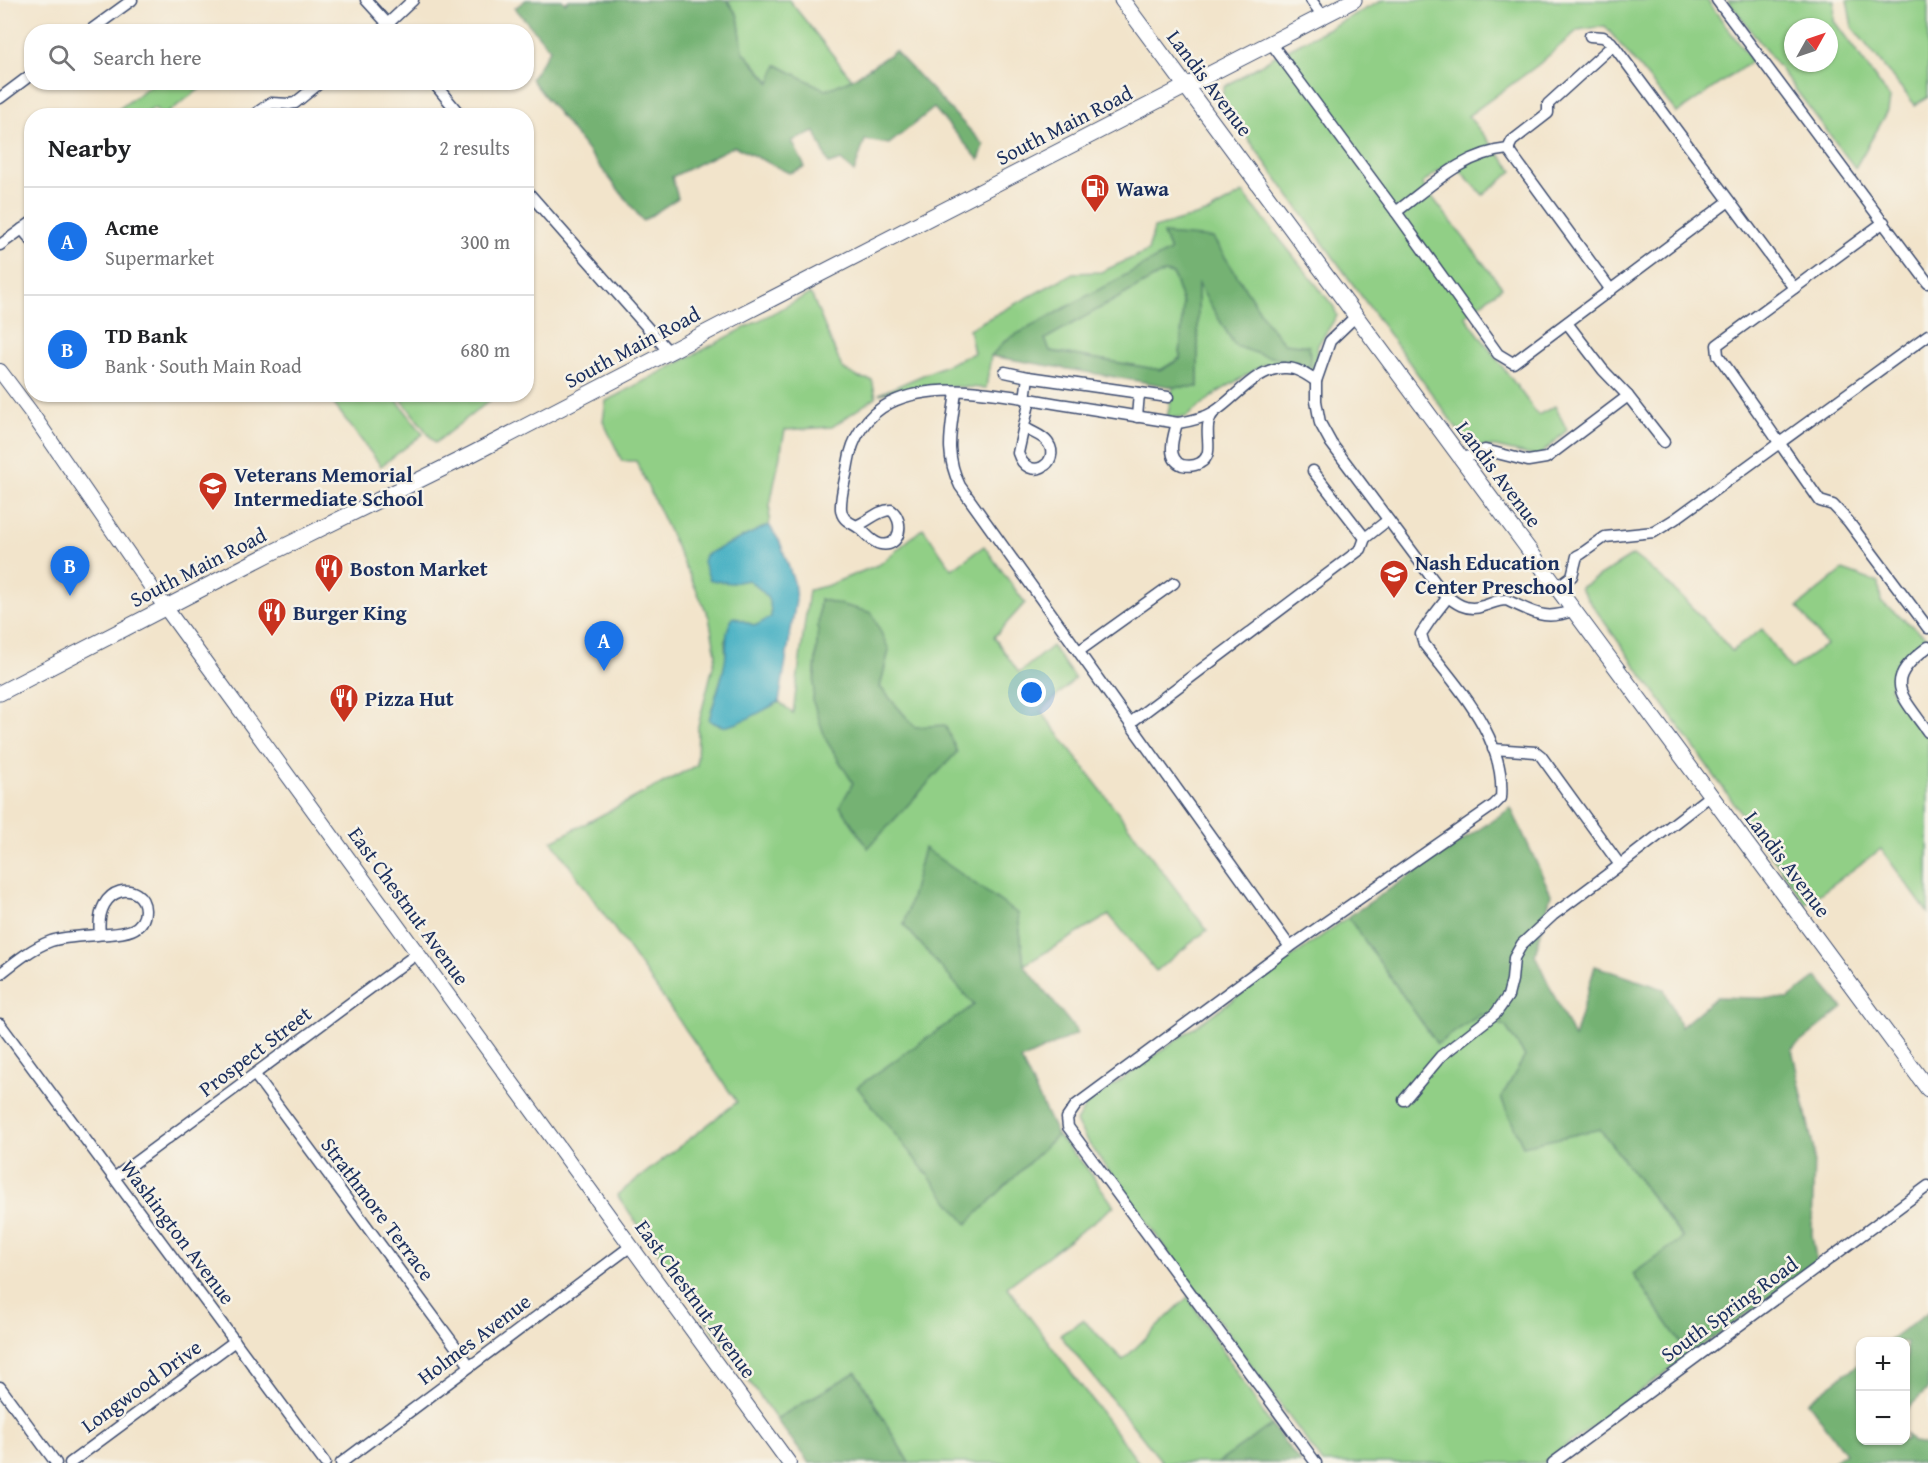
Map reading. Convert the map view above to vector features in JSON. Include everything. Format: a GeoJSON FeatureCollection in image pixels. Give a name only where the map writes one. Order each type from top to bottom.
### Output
{"type":"FeatureCollection","features":[{"type":"Feature","properties":{"kind":"main road","name":"Landis Avenue"},"geometry":{"type":"LineString","coordinates":[[1122,0],[1928,1089]]}},
{"type":"Feature","properties":{"kind":"main road","name":"South Main Road"},"geometry":{"type":"LineString","coordinates":[[0,693],[165,607],[472,454],[1354,0]]}},
{"type":"Feature","properties":{"kind":"street"},"geometry":{"type":"LineString","coordinates":[[99,24],[132,0]]}},
{"type":"Feature","properties":{"kind":"street"},"geometry":{"type":"LineString","coordinates":[[366,0],[389,24]]}},
{"type":"Feature","properties":{"kind":"street"},"geometry":{"type":"LineString","coordinates":[[394,24],[413,0]]}},
{"type":"Feature","properties":{"kind":"street"},"geometry":{"type":"LineString","coordinates":[[1311,0],[1323,16]]}},
{"type":"Feature","properties":{"kind":"street"},"geometry":{"type":"LineString","coordinates":[[1717,0],[1928,283]]}},
{"type":"Feature","properties":{"kind":"street"},"geometry":{"type":"LineString","coordinates":[[1590,36],[1603,37],[1613,45],[1794,288]]}},
{"type":"Feature","properties":{"kind":"street"},"geometry":{"type":"LineString","coordinates":[[1271,43],[1498,354],[1513,363],[1729,201]]}},
{"type":"Feature","properties":{"kind":"street"},"geometry":{"type":"LineString","coordinates":[[1508,149],[1512,141],[1548,113],[1548,104],[1613,45]]}},
{"type":"Feature","properties":{"kind":"street"},"geometry":{"type":"LineString","coordinates":[[0,98],[24,80]]}},
{"type":"Feature","properties":{"kind":"street"},"geometry":{"type":"LineString","coordinates":[[264,108],[271,103],[289,104],[312,90]]}},
{"type":"Feature","properties":{"kind":"street"},"geometry":{"type":"LineString","coordinates":[[440,90],[454,108]]}},
{"type":"Feature","properties":{"kind":"street"},"geometry":{"type":"LineString","coordinates":[[1396,212],[1460,163],[1490,151],[1508,149]]}},
{"type":"Feature","properties":{"kind":"street"},"geometry":{"type":"LineString","coordinates":[[1508,149],[1611,290]]}},
{"type":"Feature","properties":{"kind":"street"},"geometry":{"type":"LineString","coordinates":[[534,199],[669,352]]}},
{"type":"Feature","properties":{"kind":"street"},"geometry":{"type":"LineString","coordinates":[[1884,222],[1717,345],[1718,355],[1820,501],[1833,506],[1849,522],[1928,628]]}},
{"type":"Feature","properties":{"kind":"street"},"geometry":{"type":"LineString","coordinates":[[0,245],[24,227]]}},
{"type":"Feature","properties":{"kind":"street"},"geometry":{"type":"LineString","coordinates":[[1356,316],[1330,341],[1316,381],[1316,401],[1320,423],[1331,443],[1388,520],[1448,597],[1456,604],[1480,608],[1506,600],[1549,617],[1574,610]]}},
{"type":"Feature","properties":{"kind":"street"},"geometry":{"type":"LineString","coordinates":[[1567,323],[1664,442]]}},
{"type":"Feature","properties":{"kind":"street"},"geometry":{"type":"LineString","coordinates":[[1557,587],[1572,576],[1577,556],[1605,537],[1654,532],[1675,519],[1928,335]]}},
{"type":"Feature","properties":{"kind":"street"},"geometry":{"type":"LineString","coordinates":[[1177,423],[1172,453],[1174,460],[1185,466],[1199,464],[1207,455],[1209,446],[1206,426],[1209,417],[1260,376],[1284,367],[1296,369],[1316,381]]}},
{"type":"Feature","properties":{"kind":"street","name":"East Chestnut Avenue"},"geometry":{"type":"LineString","coordinates":[[0,371],[165,607],[789,1463]]}},
{"type":"Feature","properties":{"kind":"street"},"geometry":{"type":"LineString","coordinates":[[1005,372],[1168,397]]}},
{"type":"Feature","properties":{"kind":"street"},"geometry":{"type":"LineString","coordinates":[[1024,428],[1028,377]]}},
{"type":"Feature","properties":{"kind":"street"},"geometry":{"type":"LineString","coordinates":[[856,526],[846,521],[841,509],[851,447],[861,429],[888,404],[903,398],[924,393],[956,391],[1027,399],[1177,423],[1204,417],[1214,412]]}},
{"type":"Feature","properties":{"kind":"street"},"geometry":{"type":"LineString","coordinates":[[956,391],[949,453],[955,475],[1290,947]]}},
{"type":"Feature","properties":{"kind":"street"},"geometry":{"type":"LineString","coordinates":[[1137,417],[1139,393]]}},
{"type":"Feature","properties":{"kind":"street"},"geometry":{"type":"LineString","coordinates":[[1462,459],[1485,450],[1528,461],[1546,458],[1628,396]]}},
{"type":"Feature","properties":{"kind":"street"},"geometry":{"type":"LineString","coordinates":[[1313,471],[1365,538]]}},
{"type":"Feature","properties":{"kind":"street"},"geometry":{"type":"LineString","coordinates":[[1130,723],[1361,549],[1365,538],[1388,520]]}},
{"type":"Feature","properties":{"kind":"street"},"geometry":{"type":"LineString","coordinates":[[1079,651],[1174,583]]}},
{"type":"Feature","properties":{"kind":"street"},"geometry":{"type":"LineString","coordinates":[[1316,1463],[1068,1127],[1067,1118],[1076,1105],[1290,947],[1501,798],[1502,786],[1493,749],[1477,713],[1424,644],[1421,634],[1448,597]]}},
{"type":"Feature","properties":{"kind":"street"},"geometry":{"type":"LineString","coordinates":[[1928,647],[1908,663],[1899,678],[1901,692],[1928,732]]}},
{"type":"Feature","properties":{"kind":"street"},"geometry":{"type":"LineString","coordinates":[[1493,749],[1536,752],[1541,756],[1620,865]]}},
{"type":"Feature","properties":{"kind":"street"},"geometry":{"type":"LineString","coordinates":[[1404,1100],[1441,1056],[1496,1013],[1508,996],[1514,958],[1522,944],[1553,915],[1711,795]]}},
{"type":"Feature","properties":{"kind":"street"},"geometry":{"type":"LineString","coordinates":[[0,974],[32,951],[54,940],[124,933],[140,924],[145,910],[138,897],[121,890],[112,894],[105,901],[99,924],[100,934]]}},
{"type":"Feature","properties":{"kind":"street","name":"Prospect Street"},"geometry":{"type":"LineString","coordinates":[[114,1178],[255,1076],[418,953]]}},
{"type":"Feature","properties":{"kind":"street","name":"Washington Avenue"},"geometry":{"type":"LineString","coordinates":[[0,1024],[325,1463]]}},
{"type":"Feature","properties":{"kind":"street","name":"Strathmore Terrace"},"geometry":{"type":"LineString","coordinates":[[255,1076],[470,1366]]}},
{"type":"Feature","properties":{"kind":"street","name":"South Spring Road"},"geometry":{"type":"LineString","coordinates":[[1553,1463],[1928,1186]]}},
{"type":"Feature","properties":{"kind":"street","name":"Holmes Avenue"},"geometry":{"type":"LineString","coordinates":[[341,1463],[631,1246]]}},
{"type":"Feature","properties":{"kind":"street","name":"Longwood Drive"},"geometry":{"type":"LineString","coordinates":[[69,1463],[235,1341]]}},
{"type":"Feature","properties":{"kind":"street"},"geometry":{"type":"LineString","coordinates":[[0,1387],[56,1463]]}},
{"type":"Feature","properties":{"kind":"green space"},"geometry":{"type":"Polygon","coordinates":[[[526,0],[562,0],[565,3],[569,0],[727,0],[738,16],[743,51],[770,83],[777,65],[826,90],[854,78],[895,51],[984,145],[979,160],[934,108],[889,144],[865,140],[854,172],[841,160],[829,164],[815,132],[792,141],[805,167],[789,173],[734,146],[672,177],[678,198],[643,221],[534,83],[534,74],[550,49],[534,30],[534,24],[529,24],[515,8],[526,0]]]}},
{"type":"Feature","properties":{"kind":"green space"},"geometry":{"type":"Polygon","coordinates":[[[727,0],[789,0],[852,79],[826,91],[778,65],[771,83],[743,51],[738,16],[727,0]]]}},
{"type":"Feature","properties":{"kind":"green space"},"geometry":{"type":"Polygon","coordinates":[[[1383,0],[1707,0],[1752,61],[1677,113],[1605,26],[1578,30],[1538,65],[1468,116],[1513,171],[1483,195],[1451,161],[1422,184],[1502,287],[1465,316],[1538,415],[1555,406],[1567,430],[1538,457],[1496,447],[1477,446],[1465,440],[1221,101],[1224,87],[1275,56],[1383,0]]]}},
{"type":"Feature","properties":{"kind":"green space"},"geometry":{"type":"Polygon","coordinates":[[[1728,0],[1835,0],[1834,18],[1784,18],[1784,72],[1838,72],[1838,26],[1890,98],[1888,111],[1855,168],[1728,0]]]}},
{"type":"Feature","properties":{"kind":"green space"},"geometry":{"type":"Polygon","coordinates":[[[1847,0],[1928,0],[1928,97],[1915,105],[1852,27],[1847,0]]]}},
{"type":"Feature","properties":{"kind":"green space"},"geometry":{"type":"Polygon","coordinates":[[[144,90],[198,90],[174,108],[120,108],[144,90]]]}},
{"type":"Feature","properties":{"kind":"green space"},"geometry":{"type":"Polygon","coordinates":[[[1243,193],[1334,307],[1337,316],[1318,345],[1314,368],[1308,371],[1265,364],[1218,392],[1186,417],[1167,418],[1173,387],[1198,387],[1198,283],[1235,346],[1309,346],[1285,344],[1268,324],[1163,234],[1170,251],[1006,340],[991,356],[986,388],[937,386],[879,394],[974,353],[969,329],[1073,273],[1101,272],[1148,251],[1154,228],[1209,212],[1243,193]]]}},
{"type":"Feature","properties":{"kind":"green space"},"geometry":{"type":"Polygon","coordinates":[[[1163,234],[1213,238],[1268,324],[1284,343],[1309,346],[1311,366],[1262,355],[1235,346],[1198,284],[1198,387],[1173,387],[991,356],[1006,340],[1170,251],[1163,234]],[[1164,272],[1045,339],[1050,351],[1161,370],[1180,359],[1183,304],[1173,274],[1164,272]]]}},
{"type":"Feature","properties":{"kind":"green space"},"geometry":{"type":"Polygon","coordinates":[[[1164,272],[1173,274],[1183,304],[1180,358],[1161,370],[1050,351],[1045,339],[1164,272]]]}},
{"type":"Feature","properties":{"kind":"green space"},"geometry":{"type":"Polygon","coordinates":[[[809,294],[812,296],[842,368],[859,378],[872,380],[876,397],[832,427],[785,430],[770,505],[769,525],[705,555],[731,583],[748,580],[762,591],[772,610],[772,617],[756,626],[734,617],[725,641],[726,661],[709,720],[747,718],[779,702],[793,713],[809,590],[826,586],[880,564],[923,528],[952,569],[984,546],[1025,603],[994,637],[1019,673],[1052,646],[1075,679],[1041,711],[1207,930],[1156,971],[1109,915],[1024,965],[1018,914],[904,925],[975,1005],[967,1223],[1057,1135],[1086,1167],[1114,1206],[1007,1287],[1139,1463],[909,1463],[856,1372],[776,1419],[617,1195],[737,1102],[552,841],[697,765],[698,726],[716,654],[709,617],[636,461],[622,461],[603,421],[606,401],[809,294]],[[820,599],[813,702],[853,783],[841,806],[915,727],[880,687],[889,650],[820,599]]]}},
{"type":"Feature","properties":{"kind":"green space"},"geometry":{"type":"Polygon","coordinates":[[[332,402],[398,402],[423,434],[381,466],[332,402]]]}},
{"type":"Feature","properties":{"kind":"green space"},"geometry":{"type":"Polygon","coordinates":[[[403,402],[488,402],[435,443],[403,402]]]}},
{"type":"Feature","properties":{"kind":"green space"},"geometry":{"type":"Polygon","coordinates":[[[1633,555],[1673,588],[1732,651],[1762,629],[1791,669],[1826,645],[1798,607],[1843,570],[1879,583],[1881,602],[1928,638],[1897,662],[1890,688],[1928,739],[1928,913],[1881,849],[1806,904],[1580,588],[1633,555]]]}},
{"type":"Feature","properties":{"kind":"green space"},"geometry":{"type":"Polygon","coordinates":[[[820,599],[872,613],[889,650],[880,687],[915,727],[945,725],[957,752],[868,848],[840,806],[853,783],[826,740],[813,702],[820,599]]]}},
{"type":"Feature","properties":{"kind":"green space"},"geometry":{"type":"Polygon","coordinates":[[[1511,808],[1551,894],[1535,955],[1574,1038],[1595,966],[1664,989],[1681,1027],[1716,997],[1788,999],[1817,977],[1843,1008],[1792,1049],[1814,1151],[1812,1235],[1817,1264],[1689,1355],[1633,1274],[1683,1238],[1600,1129],[1523,1146],[1501,1098],[1525,1056],[1506,1027],[1481,1014],[1437,1044],[1348,917],[1511,808]]]}},
{"type":"Feature","properties":{"kind":"green space"},"geometry":{"type":"Polygon","coordinates":[[[924,848],[1018,914],[1024,965],[1078,1033],[1021,1060],[1057,1135],[967,1224],[857,1087],[974,1005],[904,925],[924,848]]]}},
{"type":"Feature","properties":{"kind":"green space"},"geometry":{"type":"Polygon","coordinates":[[[1348,917],[1437,1044],[1481,1014],[1506,1027],[1525,1056],[1501,1098],[1523,1146],[1600,1129],[1683,1239],[1633,1274],[1689,1355],[1543,1463],[1323,1463],[1087,1141],[1076,1122],[1086,1105],[1348,917]]]}},
{"type":"Feature","properties":{"kind":"green space"},"geometry":{"type":"Polygon","coordinates":[[[1188,1297],[1271,1425],[1218,1463],[1163,1463],[1060,1335],[1083,1320],[1123,1360],[1188,1297]]]}},
{"type":"Feature","properties":{"kind":"green space"},"geometry":{"type":"Polygon","coordinates":[[[1928,1312],[1928,1389],[1910,1406],[1910,1337],[1894,1337],[1928,1312]]]}},
{"type":"Feature","properties":{"kind":"green space"},"geometry":{"type":"Polygon","coordinates":[[[1856,1366],[1856,1445],[1910,1445],[1910,1439],[1913,1443],[1928,1445],[1928,1463],[1831,1463],[1845,1453],[1808,1402],[1856,1366]]]}},
{"type":"Feature","properties":{"kind":"green space"},"geometry":{"type":"Polygon","coordinates":[[[856,1372],[909,1463],[809,1463],[776,1419],[856,1372]]]}},
{"type":"Feature","properties":{"kind":"green space"},"geometry":{"type":"Polygon","coordinates":[[[1271,1425],[1301,1463],[1218,1463],[1271,1425]]]}},
{"type":"Feature","properties":{"kind":"water"},"geometry":{"type":"Polygon","coordinates":[[[769,525],[780,542],[794,582],[796,600],[779,702],[739,722],[722,726],[709,720],[724,669],[728,627],[734,617],[755,626],[771,617],[771,610],[766,595],[748,580],[731,583],[710,580],[703,562],[705,555],[769,525]]]}},
{"type":"Feature","properties":{"kind":"place","name":"Wawa"},"geometry":{"type":"Point","coordinates":[1095,214]}},
{"type":"Feature","properties":{"kind":"place","name":"Veterans Memorial Intermediate School"},"geometry":{"type":"Point","coordinates":[213,512]}},
{"type":"Feature","properties":{"kind":"place","name":"Boston Market"},"geometry":{"type":"Point","coordinates":[329,594]}},
{"type":"Feature","properties":{"kind":"place","name":"TD Bank"},"geometry":{"type":"Point","coordinates":[70,596]}},
{"type":"Feature","properties":{"kind":"place","name":"Nash Education Center Preschool"},"geometry":{"type":"Point","coordinates":[1394,600]}},
{"type":"Feature","properties":{"kind":"place","name":"Burger King"},"geometry":{"type":"Point","coordinates":[272,638]}},
{"type":"Feature","properties":{"kind":"place","name":"Acme"},"geometry":{"type":"Point","coordinates":[604,671]}},
{"type":"Feature","properties":{"kind":"place","name":"Pizza Hut"},"geometry":{"type":"Point","coordinates":[344,724]}}]}
